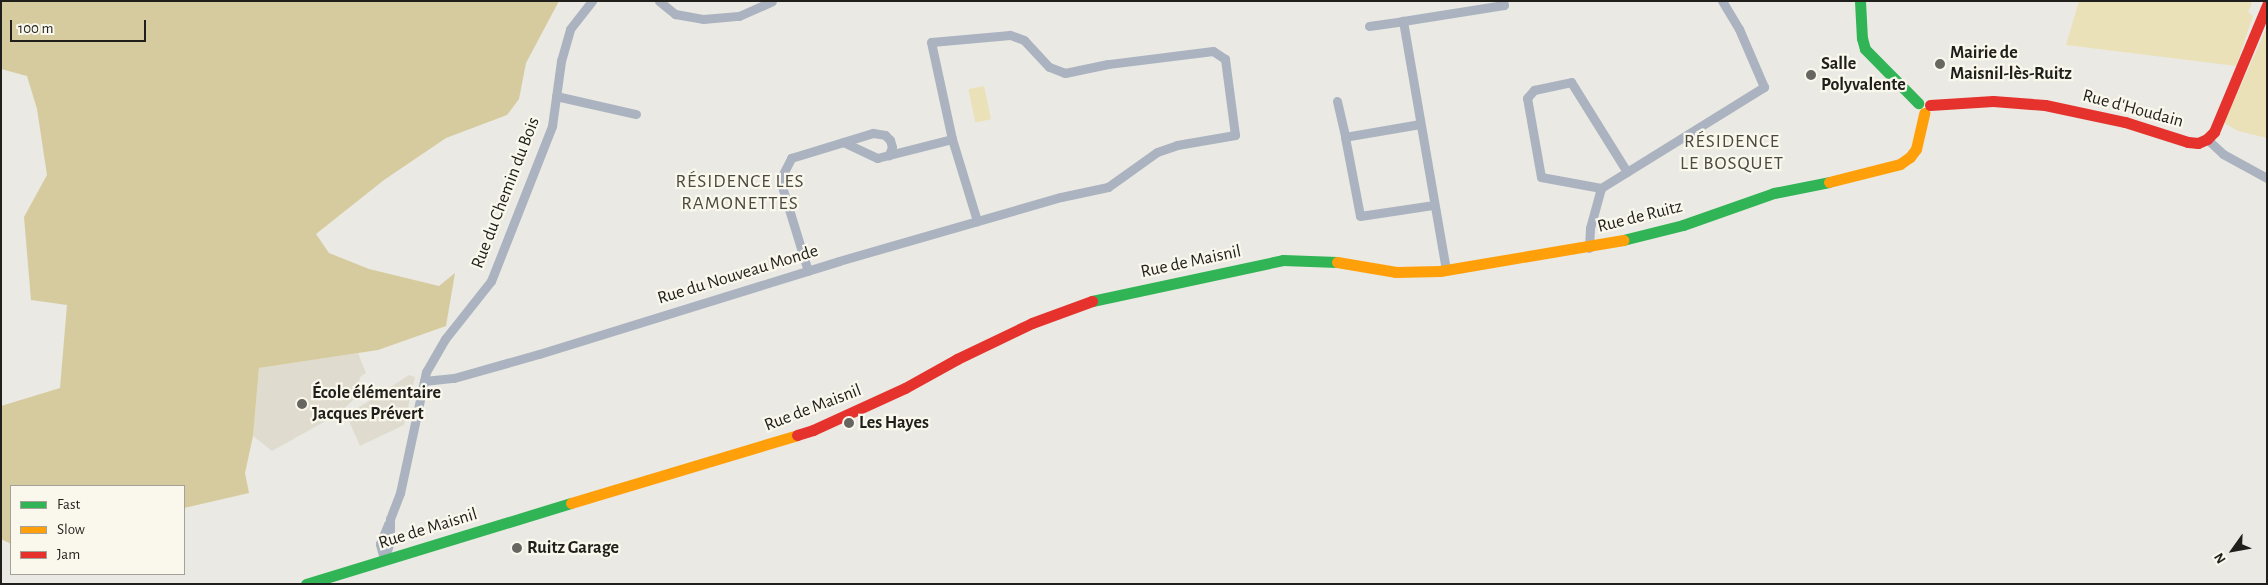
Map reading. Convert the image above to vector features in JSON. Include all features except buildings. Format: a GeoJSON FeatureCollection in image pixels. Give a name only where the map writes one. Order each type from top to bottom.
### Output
{"type":"FeatureCollection","features":[{"type":"Feature","properties":{"kind":"street","name":"Rue du Chemin du Bois"},"geometry":{"type":"LineString","coordinates":[[384,560],[380,544],[400,493],[424,381],[431,362],[445,340],[491,281],[552,126],[560,61],[570,29],[592,1]]}},
{"type":"Feature","properties":{"kind":"street"},"geometry":{"type":"LineString","coordinates":[[659,1],[676,14],[703,19],[739,16],[772,1]]}},
{"type":"Feature","properties":{"kind":"street"},"geometry":{"type":"LineString","coordinates":[[1369,26],[1504,5],[1503,1]]}},
{"type":"Feature","properties":{"kind":"street"},"geometry":{"type":"LineString","coordinates":[[1627,172],[1571,82],[1534,90],[1527,98],[1541,177],[1601,188],[1627,172],[1764,87],[1739,29],[1722,1]]}},
{"type":"Feature","properties":{"kind":"street"},"geometry":{"type":"LineString","coordinates":[[1860,1],[1862,38],[1865,49],[1924,107]]}},
{"type":"Feature","properties":{"kind":"street"},"geometry":{"type":"LineString","coordinates":[[2266,9],[2214,132],[2207,139],[2223,154],[2267,178]]}},
{"type":"Feature","properties":{"kind":"street"},"geometry":{"type":"LineString","coordinates":[[1403,21],[1446,270]]}},
{"type":"Feature","properties":{"kind":"street","name":"Rue du Nouveau Monde"},"geometry":{"type":"LineString","coordinates":[[424,381],[454,378],[539,354],[977,221],[1062,197],[1108,187],[1157,152],[1177,145],[1235,135],[1225,59],[1213,51],[1108,64],[1065,73],[1049,67],[1024,40],[1010,35],[931,42],[952,139]]}},
{"type":"Feature","properties":{"kind":"street"},"geometry":{"type":"LineString","coordinates":[[556,96],[636,114]]}},
{"type":"Feature","properties":{"kind":"street"},"geometry":{"type":"LineString","coordinates":[[1337,101],[1360,216],[1434,205]]}},
{"type":"Feature","properties":{"kind":"street","name":"Rue d'Houdain"},"geometry":{"type":"LineString","coordinates":[[1924,107],[1993,101],[2044,105],[2125,122],[2188,142],[2198,142],[2207,139]]}},
{"type":"Feature","properties":{"kind":"street","name":"Rue de Ruitz"},"geometry":{"type":"LineString","coordinates":[[1325,260],[1396,272],[1446,270],[1589,248],[1637,238],[1683,225],[1774,193],[1856,177],[1900,164],[1910,157],[1916,149],[1924,107]]}},
{"type":"Feature","properties":{"kind":"street"},"geometry":{"type":"LineString","coordinates":[[1345,137],[1420,124]]}},
{"type":"Feature","properties":{"kind":"street"},"geometry":{"type":"LineString","coordinates":[[808,271],[780,180],[791,158],[873,133],[885,135],[890,140],[892,147],[889,155]]}},
{"type":"Feature","properties":{"kind":"street"},"geometry":{"type":"LineString","coordinates":[[843,142],[877,158],[952,139],[977,221]]}},
{"type":"Feature","properties":{"kind":"street"},"geometry":{"type":"LineString","coordinates":[[1589,248],[1590,228],[1601,188]]}},
{"type":"Feature","properties":{"kind":"street","name":"Rue de Maisnil"},"geometry":{"type":"LineString","coordinates":[[306,584],[813,430],[906,388],[957,359],[1032,323],[1092,301],[1283,260],[1325,260]]}},
{"type":"Feature","properties":{"kind":"shaded area"},"geometry":{"type":"Polygon","coordinates":[[[1,1],[559,1],[526,63],[519,99],[507,115],[446,138],[384,180],[316,234],[329,253],[369,269],[439,286],[455,273],[446,326],[378,350],[259,368],[253,436],[245,473],[249,493],[185,508],[185,485],[10,485],[10,544],[1,539],[1,406],[60,388],[67,305],[31,300],[24,217],[47,175],[37,109],[27,76],[1,69],[1,1]]]}},
{"type":"Feature","properties":{"kind":"shaded area"},"geometry":{"type":"Polygon","coordinates":[[[2079,1],[2250,1],[2252,4],[2248,12],[2253,16],[2236,66],[2066,45],[2079,1]]]}},
{"type":"Feature","properties":{"kind":"shaded area"},"geometry":{"type":"Polygon","coordinates":[[[2267,27],[2267,138],[2238,131],[2224,123],[2267,27]]]}},
{"type":"Feature","properties":{"kind":"shaded area"},"geometry":{"type":"Polygon","coordinates":[[[984,86],[991,119],[975,123],[968,89],[984,86]]]}},
{"type":"Feature","properties":{"kind":"shaded area","name":"École élémentaire Jacques Prévert"},"geometry":{"type":"Polygon","coordinates":[[[358,353],[366,373],[360,377],[357,396],[340,413],[272,451],[253,436],[259,368],[358,353]]]}},
{"type":"Feature","properties":{"kind":"shaded area"},"geometry":{"type":"Polygon","coordinates":[[[409,375],[415,377],[404,425],[360,446],[349,421],[355,410],[409,375]]]}},
{"type":"Feature","properties":{"kind":"traffic: fast"},"geometry":{"type":"LineString","coordinates":[[1860,1],[1862,38],[1865,49],[1918,103]]}},
{"type":"Feature","properties":{"kind":"traffic: fast"},"geometry":{"type":"LineString","coordinates":[[1623,240],[1683,225],[1774,193],[1829,182]]}},
{"type":"Feature","properties":{"kind":"traffic: fast"},"geometry":{"type":"LineString","coordinates":[[1092,301],[1283,260],[1337,262]]}},
{"type":"Feature","properties":{"kind":"traffic: fast"},"geometry":{"type":"LineString","coordinates":[[306,584],[571,503]]}},
{"type":"Feature","properties":{"kind":"traffic: slow"},"geometry":{"type":"LineString","coordinates":[[1829,182],[1900,164],[1910,157],[1916,149],[1924,113]]}},
{"type":"Feature","properties":{"kind":"traffic: slow"},"geometry":{"type":"LineString","coordinates":[[1337,262],[1396,272],[1440,271],[1623,240]]}},
{"type":"Feature","properties":{"kind":"traffic: slow"},"geometry":{"type":"LineString","coordinates":[[571,503],[797,435]]}},
{"type":"Feature","properties":{"kind":"traffic: jam"},"geometry":{"type":"LineString","coordinates":[[1930,105],[1993,101],[2045,105],[2125,122],[2188,142],[2198,143],[2207,139],[2214,132],[2267,5]]}},
{"type":"Feature","properties":{"kind":"traffic: jam"},"geometry":{"type":"LineString","coordinates":[[797,435],[813,430],[905,388],[957,359],[1032,323],[1092,301]]}},
{"type":"Feature","properties":{"kind":"place","name":"Mairie de Maisnil-lès-Ruitz"},"geometry":{"type":"Point","coordinates":[1940,64]}},
{"type":"Feature","properties":{"kind":"place","name":"Salle Polyvalente"},"geometry":{"type":"Point","coordinates":[1811,75]}},
{"type":"Feature","properties":{"kind":"place","name":"École élémentaire Jacques Prévert"},"geometry":{"type":"Point","coordinates":[302,404]}},
{"type":"Feature","properties":{"kind":"place","name":"Les Hayes"},"geometry":{"type":"Point","coordinates":[849,423]}},
{"type":"Feature","properties":{"kind":"place","name":"Ruitz Garage"},"geometry":{"type":"Point","coordinates":[517,548]}},
{"type":"Feature","properties":{"kind":"district","name":"RÉSIDENCE LE BOSQUET"},"geometry":{"type":"Point","coordinates":[1732,153]}},
{"type":"Feature","properties":{"kind":"district","name":"RÉSIDENCE LES RAMONETTES"},"geometry":{"type":"Point","coordinates":[740,193]}}]}
